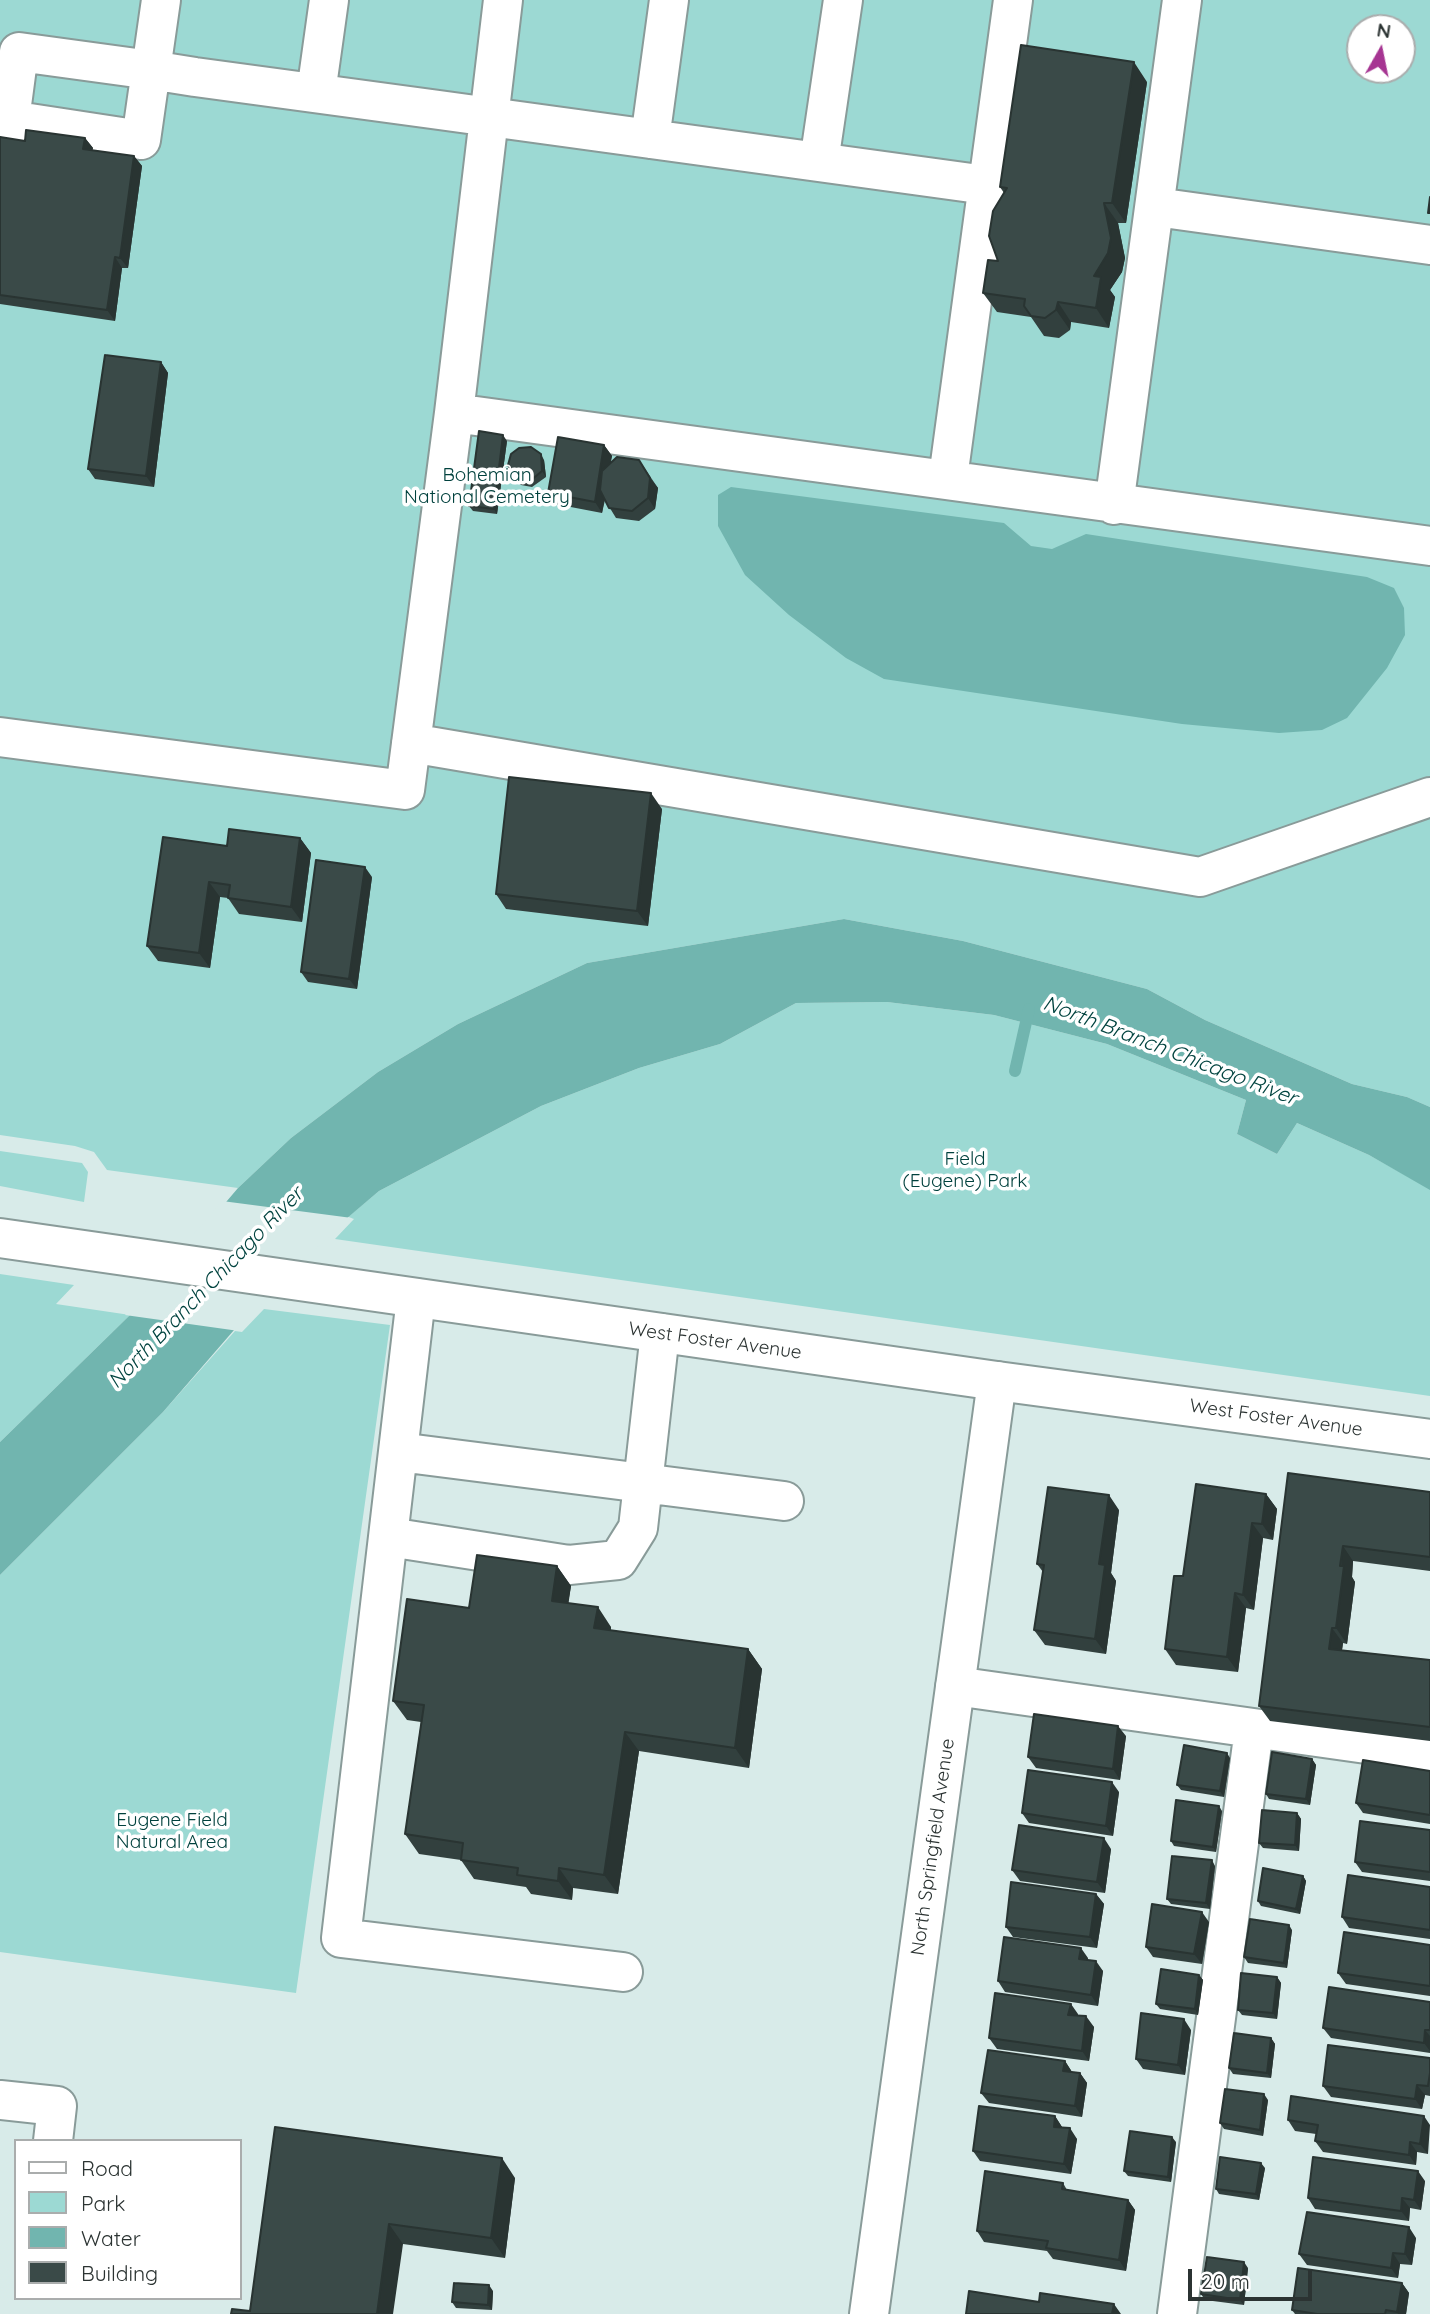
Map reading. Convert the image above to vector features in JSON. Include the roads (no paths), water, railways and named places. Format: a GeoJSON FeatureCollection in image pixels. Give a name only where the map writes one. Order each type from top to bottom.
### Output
{"type":"FeatureCollection","features":[{"type":"Feature","properties":{"kind":"main road"},"geometry":{"type":"LineString","coordinates":[[161,0],[151,70],[986,185]]}},
{"type":"Feature","properties":{"kind":"main road"},"geometry":{"type":"LineString","coordinates":[[316,93],[329,0]]}},
{"type":"Feature","properties":{"kind":"main road"},"geometry":{"type":"LineString","coordinates":[[0,737],[405,790],[454,413],[503,0]]}},
{"type":"Feature","properties":{"kind":"main road"},"geometry":{"type":"LineString","coordinates":[[650,139],[669,0]]}},
{"type":"Feature","properties":{"kind":"main road"},"geometry":{"type":"LineString","coordinates":[[819,162],[843,0]]}},
{"type":"Feature","properties":{"kind":"main road"},"geometry":{"type":"LineString","coordinates":[[947,478],[1013,0]]}},
{"type":"Feature","properties":{"kind":"main road"},"geometry":{"type":"LineString","coordinates":[[1114,505],[1182,0]]}},
{"type":"Feature","properties":{"kind":"main road"},"geometry":{"type":"LineString","coordinates":[[1156,206],[1430,245]]}},
{"type":"Feature","properties":{"kind":"main road"},"geometry":{"type":"LineString","coordinates":[[454,413],[947,478],[1114,505],[1430,546]]}},
{"type":"Feature","properties":{"kind":"main road"},"geometry":{"type":"LineString","coordinates":[[411,743],[1200,877],[1430,797]]}},
{"type":"Feature","properties":{"kind":"main road","name":"West Foster Avenue"},"geometry":{"type":"LineString","coordinates":[[0,1238],[997,1381],[1430,1439]]}},
{"type":"Feature","properties":{"kind":"main road"},"geometry":{"type":"LineString","coordinates":[[416,1298],[341,1938],[623,1972]]}},
{"type":"Feature","properties":{"kind":"main road"},"geometry":{"type":"LineString","coordinates":[[389,1537],[569,1565],[618,1560],[638,1528],[660,1333]]}},
{"type":"Feature","properties":{"kind":"main road","name":"North Springfield Avenue"},"geometry":{"type":"LineString","coordinates":[[869,2314],[997,1381]]}},
{"type":"Feature","properties":{"kind":"main road"},"geometry":{"type":"LineString","coordinates":[[399,1452],[784,1501]]}},
{"type":"Feature","properties":{"kind":"main road"},"geometry":{"type":"LineString","coordinates":[[955,1686],[1430,1753]]}},
{"type":"Feature","properties":{"kind":"main road"},"geometry":{"type":"LineString","coordinates":[[1177,2314],[1254,1728]]}},
{"type":"Feature","properties":{"kind":"main road"},"geometry":{"type":"LineString","coordinates":[[0,2100],[57,2106],[53,2139]]}},
{"type":"Feature","properties":{"kind":"water"},"geometry":{"type":"Polygon","coordinates":[[[731,487],[1004,523],[1031,546],[1052,549],[1086,534],[1367,577],[1394,588],[1404,608],[1405,635],[1387,668],[1347,718],[1322,730],[1279,733],[1182,724],[884,679],[846,658],[789,615],[745,575],[718,526],[718,495],[731,487]]]}},
{"type":"Feature","properties":{"kind":"water","name":"North Branch Chicago River"},"geometry":{"type":"Polygon","coordinates":[[[844,919],[963,941],[1147,989],[1205,1020],[1352,1084],[1407,1097],[1430,1107],[1430,1190],[1369,1155],[1297,1123],[1277,1154],[1237,1134],[1246,1100],[1107,1044],[994,1015],[887,1002],[796,1003],[720,1044],[639,1068],[541,1106],[379,1191],[286,1270],[163,1412],[0,1575],[0,1442],[130,1315],[238,1188],[291,1138],[378,1072],[458,1024],[587,963],[844,919]]]}},
{"type":"Feature","properties":{"kind":"waterway"},"geometry":{"type":"LineString","coordinates":[[1015,1071],[1029,1009]]}},
{"type":"Feature","properties":{"kind":"park label","name":"Bohemian National Cemetery"},"geometry":{"type":"Point","coordinates":[487,486]}},
{"type":"Feature","properties":{"kind":"park label","name":"Field (Eugene) Park"},"geometry":{"type":"Point","coordinates":[965,1170]}},
{"type":"Feature","properties":{"kind":"park label","name":"Eugene Field Natural Area"},"geometry":{"type":"Point","coordinates":[172,1831]}}]}
